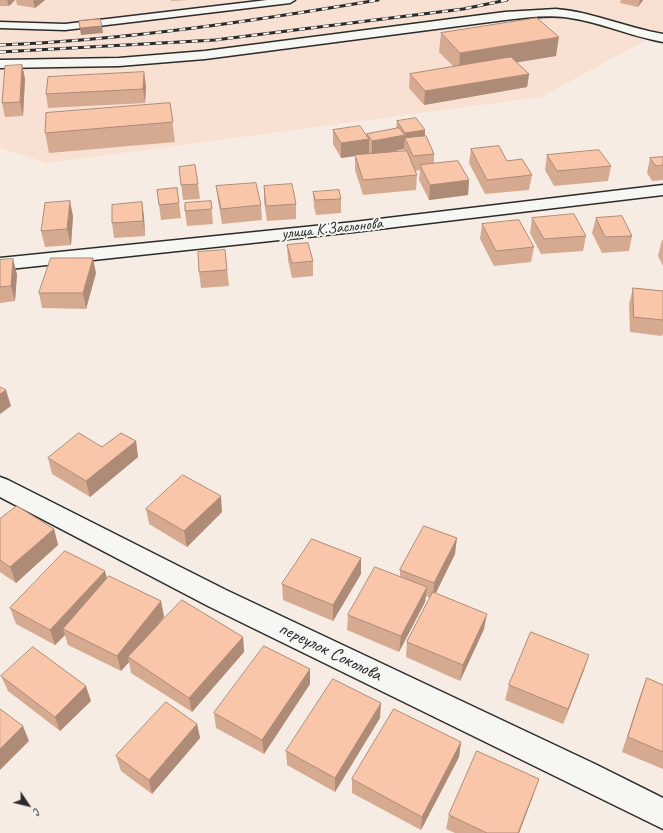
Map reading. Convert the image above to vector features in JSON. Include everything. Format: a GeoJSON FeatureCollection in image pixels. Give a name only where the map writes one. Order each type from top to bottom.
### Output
{"type":"FeatureCollection","features":[{"type":"Feature","properties":{"kind":"street"},"geometry":{"type":"LineString","coordinates":[[0,64],[119,62],[204,55],[544,12],[572,14],[646,36],[663,38]]}},
{"type":"Feature","properties":{"kind":"street","name":"улица К.Заслонова"},"geometry":{"type":"LineString","coordinates":[[0,264],[354,227],[663,190]]}},
{"type":"Feature","properties":{"kind":"street","name":"переулок Соколова"},"geometry":{"type":"LineString","coordinates":[[0,486],[217,598],[576,770],[663,814]]}},
{"type":"Feature","properties":{"kind":"lane"},"geometry":{"type":"LineString","coordinates":[[0,25],[65,27],[290,0]]}},
{"type":"Feature","properties":{"kind":"shaded area"},"geometry":{"type":"Polygon","coordinates":[[[0,0],[663,0],[663,31],[541,97],[47,163],[0,148],[0,0]]]}},
{"type":"Feature","properties":{"kind":"building"},"geometry":{"type":"Polygon","coordinates":[[[537,18],[559,37],[460,53],[441,33],[537,18]]]}},
{"type":"Feature","properties":{"kind":"building"},"geometry":{"type":"Polygon","coordinates":[[[100,19],[102,26],[80,28],[79,21],[100,19]]]}},
{"type":"Feature","properties":{"kind":"building"},"geometry":{"type":"Polygon","coordinates":[[[511,57],[529,74],[425,91],[410,74],[511,57]]]}},
{"type":"Feature","properties":{"kind":"building"},"geometry":{"type":"Polygon","coordinates":[[[22,65],[20,102],[2,103],[5,66],[22,65]]]}},
{"type":"Feature","properties":{"kind":"building"},"geometry":{"type":"Polygon","coordinates":[[[144,72],[143,89],[46,94],[48,77],[144,72]]]}},
{"type":"Feature","properties":{"kind":"building"},"geometry":{"type":"Polygon","coordinates":[[[170,103],[173,122],[45,133],[46,113],[170,103]]]}},
{"type":"Feature","properties":{"kind":"building"},"geometry":{"type":"Polygon","coordinates":[[[416,118],[425,130],[405,133],[397,121],[416,118]]]}},
{"type":"Feature","properties":{"kind":"building"},"geometry":{"type":"Polygon","coordinates":[[[360,126],[369,139],[341,143],[333,130],[360,126]]]}},
{"type":"Feature","properties":{"kind":"building"},"geometry":{"type":"Polygon","coordinates":[[[399,128],[405,135],[372,141],[367,134],[399,128]]]}},
{"type":"Feature","properties":{"kind":"building"},"geometry":{"type":"Polygon","coordinates":[[[426,136],[434,154],[413,156],[405,138],[426,136]]]}},
{"type":"Feature","properties":{"kind":"building"},"geometry":{"type":"Polygon","coordinates":[[[499,146],[507,161],[522,159],[532,175],[487,180],[471,149],[499,146]]]}},
{"type":"Feature","properties":{"kind":"building"},"geometry":{"type":"Polygon","coordinates":[[[599,150],[611,166],[557,171],[547,155],[599,150]]]}},
{"type":"Feature","properties":{"kind":"building"},"geometry":{"type":"Polygon","coordinates":[[[407,151],[417,175],[363,180],[355,155],[407,151]]]}},
{"type":"Feature","properties":{"kind":"building"},"geometry":{"type":"Polygon","coordinates":[[[663,157],[663,165],[656,166],[650,158],[663,157]]]}},
{"type":"Feature","properties":{"kind":"building"},"geometry":{"type":"Polygon","coordinates":[[[458,161],[469,180],[430,185],[420,165],[458,161]]]}},
{"type":"Feature","properties":{"kind":"building"},"geometry":{"type":"Polygon","coordinates":[[[195,165],[198,184],[181,185],[179,167],[195,165]]]}},
{"type":"Feature","properties":{"kind":"building"},"geometry":{"type":"Polygon","coordinates":[[[256,183],[261,205],[221,209],[216,186],[256,183]]]}},
{"type":"Feature","properties":{"kind":"building"},"geometry":{"type":"Polygon","coordinates":[[[292,184],[296,204],[266,206],[264,186],[292,184]]]}},
{"type":"Feature","properties":{"kind":"building"},"geometry":{"type":"Polygon","coordinates":[[[177,188],[179,203],[159,205],[157,190],[177,188]]]}},
{"type":"Feature","properties":{"kind":"building"},"geometry":{"type":"Polygon","coordinates":[[[339,190],[341,199],[315,200],[313,192],[339,190]]]}},
{"type":"Feature","properties":{"kind":"building"},"geometry":{"type":"Polygon","coordinates":[[[70,201],[67,229],[41,231],[45,203],[70,201]]]}},
{"type":"Feature","properties":{"kind":"building"},"geometry":{"type":"Polygon","coordinates":[[[211,201],[212,209],[185,211],[185,203],[211,201]]]}},
{"type":"Feature","properties":{"kind":"building"},"geometry":{"type":"Polygon","coordinates":[[[142,202],[143,221],[112,223],[112,205],[142,202]]]}},
{"type":"Feature","properties":{"kind":"building"},"geometry":{"type":"Polygon","coordinates":[[[574,214],[586,236],[544,239],[532,218],[574,214]]]}},
{"type":"Feature","properties":{"kind":"building"},"geometry":{"type":"Polygon","coordinates":[[[622,216],[632,236],[605,237],[596,218],[622,216]]]}},
{"type":"Feature","properties":{"kind":"building"},"geometry":{"type":"Polygon","coordinates":[[[519,220],[534,247],[496,251],[482,224],[519,220]]]}},
{"type":"Feature","properties":{"kind":"building"},"geometry":{"type":"Polygon","coordinates":[[[308,243],[313,261],[292,263],[287,245],[308,243]]]}},
{"type":"Feature","properties":{"kind":"building"},"geometry":{"type":"Polygon","coordinates":[[[225,250],[227,270],[199,272],[198,252],[225,250]]]}},
{"type":"Feature","properties":{"kind":"building"},"geometry":{"type":"Polygon","coordinates":[[[51,258],[93,258],[83,293],[39,293],[51,258]]]}},
{"type":"Feature","properties":{"kind":"building"},"geometry":{"type":"Polygon","coordinates":[[[13,259],[11,286],[0,287],[0,260],[13,259]]]}},
{"type":"Feature","properties":{"kind":"building"},"geometry":{"type":"Polygon","coordinates":[[[633,288],[663,291],[663,320],[634,317],[633,288]]]}},
{"type":"Feature","properties":{"kind":"building"},"geometry":{"type":"Polygon","coordinates":[[[0,387],[6,390],[0,394],[0,387]]]}},
{"type":"Feature","properties":{"kind":"building"},"geometry":{"type":"Polygon","coordinates":[[[79,433],[102,447],[121,433],[136,441],[86,481],[48,458],[79,433]]]}},
{"type":"Feature","properties":{"kind":"building"},"geometry":{"type":"Polygon","coordinates":[[[183,475],[221,496],[184,531],[146,509],[183,475]]]}},
{"type":"Feature","properties":{"kind":"building"},"geometry":{"type":"Polygon","coordinates":[[[17,506],[54,529],[10,567],[0,560],[0,519],[17,506]]]}},
{"type":"Feature","properties":{"kind":"building"},"geometry":{"type":"Polygon","coordinates":[[[424,526],[457,538],[434,583],[400,570],[424,526]]]}},
{"type":"Feature","properties":{"kind":"building"},"geometry":{"type":"Polygon","coordinates":[[[312,539],[361,558],[333,605],[282,584],[312,539]]]}},
{"type":"Feature","properties":{"kind":"building"},"geometry":{"type":"Polygon","coordinates":[[[65,551],[105,571],[50,630],[10,608],[65,551]]]}},
{"type":"Feature","properties":{"kind":"building"},"geometry":{"type":"Polygon","coordinates":[[[375,567],[427,587],[401,636],[348,615],[375,567]]]}},
{"type":"Feature","properties":{"kind":"building"},"geometry":{"type":"Polygon","coordinates":[[[109,576],[161,601],[117,656],[63,629],[109,576]]]}},
{"type":"Feature","properties":{"kind":"building"},"geometry":{"type":"Polygon","coordinates":[[[433,592],[487,614],[463,665],[407,642],[433,592]]]}},
{"type":"Feature","properties":{"kind":"building"},"geometry":{"type":"Polygon","coordinates":[[[182,600],[243,637],[189,698],[128,657],[182,600]]]}},
{"type":"Feature","properties":{"kind":"building"},"geometry":{"type":"Polygon","coordinates":[[[531,632],[589,655],[568,709],[509,685],[531,632]]]}},
{"type":"Feature","properties":{"kind":"building"},"geometry":{"type":"Polygon","coordinates":[[[264,646],[310,669],[262,740],[214,713],[264,646]]]}},
{"type":"Feature","properties":{"kind":"building"},"geometry":{"type":"Polygon","coordinates":[[[33,647],[86,686],[55,717],[1,676],[33,647]]]}},
{"type":"Feature","properties":{"kind":"building"},"geometry":{"type":"Polygon","coordinates":[[[647,678],[663,685],[663,752],[628,737],[647,678]]]}},
{"type":"Feature","properties":{"kind":"building"},"geometry":{"type":"Polygon","coordinates":[[[333,679],[381,703],[335,778],[286,751],[333,679]]]}},
{"type":"Feature","properties":{"kind":"building"},"geometry":{"type":"Polygon","coordinates":[[[166,702],[197,724],[149,780],[116,756],[166,702]]]}},
{"type":"Feature","properties":{"kind":"building"},"geometry":{"type":"Polygon","coordinates":[[[0,709],[23,726],[0,749],[0,709]]]}},
{"type":"Feature","properties":{"kind":"building"},"geometry":{"type":"Polygon","coordinates":[[[394,709],[461,742],[422,817],[352,779],[394,709]]]}},
{"type":"Feature","properties":{"kind":"building"},"geometry":{"type":"Polygon","coordinates":[[[477,751],[539,779],[518,833],[487,833],[449,815],[477,751]]]}},
{"type":"Feature","properties":{"kind":"railway"},"geometry":{"type":"LineString","coordinates":[[0,45],[95,39],[142,34],[237,22],[378,0]]}},
{"type":"Feature","properties":{"kind":"railway"},"geometry":{"type":"LineString","coordinates":[[0,52],[215,40],[463,9],[507,0]]}}]}
